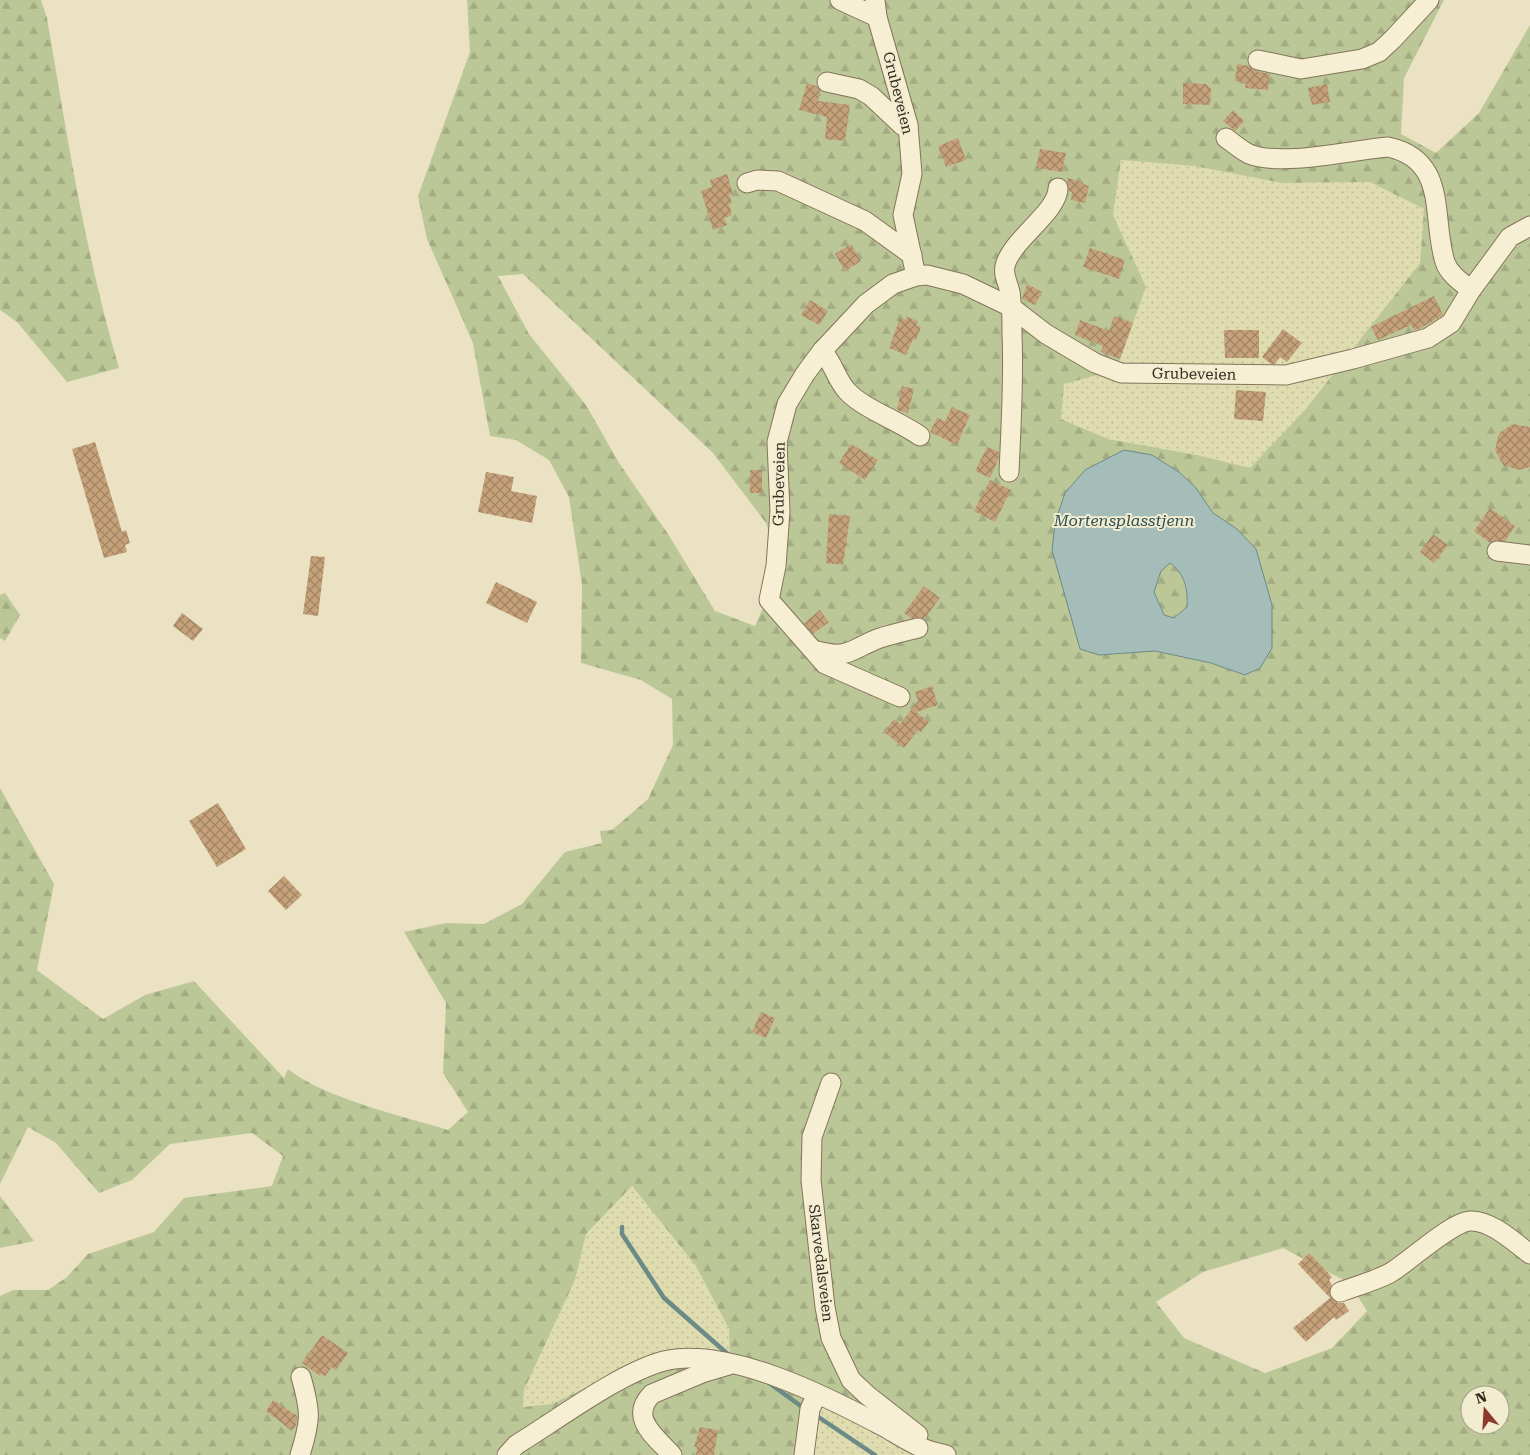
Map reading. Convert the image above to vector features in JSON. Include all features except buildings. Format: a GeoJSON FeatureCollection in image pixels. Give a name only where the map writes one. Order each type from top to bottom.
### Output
{"type":"FeatureCollection","features":[{"type":"Feature","properties":{"kind":"street"},"geometry":{"type":"LineString","coordinates":[[840,0],[876,9]]}},
{"type":"Feature","properties":{"kind":"street"},"geometry":{"type":"LineString","coordinates":[[1258,60],[1302,68],[1371,56],[1393,39],[1429,0]]}},
{"type":"Feature","properties":{"kind":"street","name":"Grubeveien"},"geometry":{"type":"LineString","coordinates":[[876,9],[908,125],[912,174],[903,216],[916,276]]}},
{"type":"Feature","properties":{"kind":"street"},"geometry":{"type":"LineString","coordinates":[[827,82],[858,89],[871,96],[903,126],[908,125]]}},
{"type":"Feature","properties":{"kind":"street"},"geometry":{"type":"LineString","coordinates":[[1226,138],[1248,154],[1262,157],[1284,158],[1388,147],[1402,150],[1422,165],[1434,188],[1446,262],[1454,276],[1471,290]]}},
{"type":"Feature","properties":{"kind":"street"},"geometry":{"type":"LineString","coordinates":[[747,183],[757,180],[778,181],[865,221],[912,255]]}},
{"type":"Feature","properties":{"kind":"street"},"geometry":{"type":"LineString","coordinates":[[1009,472],[1013,360],[1011,307],[1004,272],[1011,253],[1048,209],[1058,188]]}},
{"type":"Feature","properties":{"kind":"street","name":"Grubeveien"},"geometry":{"type":"LineString","coordinates":[[813,650],[769,600],[776,566],[780,511],[778,442],[787,404],[805,374],[822,351],[866,304],[893,284],[916,276],[926,275],[963,284],[1011,307],[1046,334],[1095,364],[1121,373],[1286,375],[1428,338],[1451,322],[1471,290],[1510,237],[1530,226]]}},
{"type":"Feature","properties":{"kind":"street"},"geometry":{"type":"LineString","coordinates":[[822,351],[848,392],[861,403],[902,424],[920,436]]}},
{"type":"Feature","properties":{"kind":"street"},"geometry":{"type":"LineString","coordinates":[[1497,551],[1530,555]]}},
{"type":"Feature","properties":{"kind":"street"},"geometry":{"type":"LineString","coordinates":[[813,650],[834,656],[846,654],[879,638],[918,628]]}},
{"type":"Feature","properties":{"kind":"street"},"geometry":{"type":"LineString","coordinates":[[813,650],[825,664],[900,697]]}},
{"type":"Feature","properties":{"kind":"street","name":"Skarvedalsveien"},"geometry":{"type":"LineString","coordinates":[[831,1084],[812,1137],[811,1180],[825,1307],[831,1338],[851,1380],[867,1395],[946,1455]]}},
{"type":"Feature","properties":{"kind":"street"},"geometry":{"type":"LineString","coordinates":[[1340,1292],[1390,1273],[1443,1234],[1469,1221],[1483,1223],[1530,1254]]}},
{"type":"Feature","properties":{"kind":"street","name":"Skarvedalsveien"},"geometry":{"type":"LineString","coordinates":[[507,1455],[516,1445],[639,1370],[665,1361],[700,1358],[732,1364],[775,1376],[817,1394],[926,1450],[946,1455]]}},
{"type":"Feature","properties":{"kind":"street"},"geometry":{"type":"LineString","coordinates":[[672,1455],[648,1427],[642,1415],[641,1408],[645,1401],[652,1394],[693,1377],[732,1364]]}},
{"type":"Feature","properties":{"kind":"street"},"geometry":{"type":"LineString","coordinates":[[300,1455],[310,1422],[309,1405],[301,1377]]}},
{"type":"Feature","properties":{"kind":"street"},"geometry":{"type":"LineString","coordinates":[[804,1455],[810,1409],[817,1394]]}},
{"type":"Feature","properties":{"kind":"shaded area"},"geometry":{"type":"Polygon","coordinates":[[[1121,160],[1194,166],[1282,183],[1370,182],[1424,209],[1420,263],[1305,410],[1250,469],[1197,455],[1108,439],[1061,419],[1064,384],[1113,215],[1121,160]]]}},
{"type":"Feature","properties":{"kind":"shaded area"},"geometry":{"type":"Polygon","coordinates":[[[632,1186],[696,1266],[729,1329],[730,1362],[692,1369],[623,1369],[552,1404],[522,1407],[524,1390],[575,1280],[586,1234],[632,1186]]]}},
{"type":"Feature","properties":{"kind":"shaded area"},"geometry":{"type":"Polygon","coordinates":[[[820,1398],[936,1455],[810,1455],[820,1398]]]}},
{"type":"Feature","properties":{"kind":"green space"},"geometry":{"type":"Polygon","coordinates":[[[0,0],[41,0],[47,18],[87,238],[96,281],[119,368],[67,382],[17,322],[0,310],[0,0]]]}},
{"type":"Feature","properties":{"kind":"green space"},"geometry":{"type":"Polygon","coordinates":[[[467,0],[1444,0],[1404,78],[1401,134],[1436,153],[1479,113],[1530,25],[1530,1455],[936,1455],[821,1398],[810,1455],[0,1455],[0,1296],[13,1290],[48,1290],[67,1277],[88,1254],[154,1232],[184,1198],[272,1186],[283,1156],[252,1133],[170,1144],[132,1180],[99,1193],[56,1143],[28,1127],[0,1184],[0,788],[54,884],[37,970],[103,1019],[145,995],[194,981],[284,1078],[288,1069],[321,1089],[364,1105],[448,1130],[468,1112],[443,1073],[446,1003],[404,932],[446,923],[484,924],[522,904],[565,852],[602,843],[600,831],[612,830],[648,799],[673,745],[672,699],[641,680],[581,663],[582,585],[569,497],[549,460],[516,440],[490,436],[473,343],[427,239],[418,196],[470,52],[467,0]],[[1121,160],[1113,215],[1146,287],[1116,370],[1064,384],[1061,419],[1108,439],[1197,455],[1250,468],[1305,410],[1420,263],[1424,209],[1370,182],[1282,183],[1194,166],[1121,160]],[[523,274],[498,276],[529,334],[586,405],[619,463],[668,534],[715,611],[755,626],[781,566],[766,523],[713,453],[523,274]],[[1152,455],[1075,625],[1080,649],[1099,655],[1154,651],[1211,663],[1246,675],[1237,529],[1213,513],[1196,488],[1179,472],[1152,455]],[[632,1186],[586,1234],[575,1280],[524,1390],[523,1407],[552,1404],[623,1369],[652,1361],[692,1369],[730,1362],[729,1329],[696,1266],[632,1186]],[[1283,1248],[1203,1272],[1156,1302],[1184,1338],[1265,1373],[1332,1348],[1367,1311],[1349,1283],[1283,1248]]]}},
{"type":"Feature","properties":{"kind":"green space"},"geometry":{"type":"Polygon","coordinates":[[[1170,563],[1182,577],[1187,594],[1187,607],[1174,618],[1164,615],[1154,592],[1161,571],[1170,563]]]}},
{"type":"Feature","properties":{"kind":"green space"},"geometry":{"type":"Polygon","coordinates":[[[5,593],[20,615],[5,641],[0,638],[0,595],[5,593]]]}},
{"type":"Feature","properties":{"kind":"green space"},"geometry":{"type":"Polygon","coordinates":[[[0,1196],[34,1241],[0,1248],[0,1196]]]}},
{"type":"Feature","properties":{"kind":"water","name":"Mortensplasstjenn"},"geometry":{"type":"Polygon","coordinates":[[[1124,450],[1152,455],[1179,472],[1196,488],[1213,513],[1237,529],[1256,549],[1272,605],[1272,648],[1260,668],[1245,675],[1211,663],[1155,651],[1099,655],[1080,649],[1052,550],[1055,523],[1065,493],[1085,470],[1124,450]],[[1170,563],[1161,571],[1154,592],[1164,615],[1174,618],[1187,607],[1186,588],[1182,577],[1170,563]]]}},
{"type":"Feature","properties":{"kind":"waterway"},"geometry":{"type":"LineString","coordinates":[[622,1227],[622,1234],[664,1298],[730,1356]]}},
{"type":"Feature","properties":{"kind":"waterway"},"geometry":{"type":"LineString","coordinates":[[769,1383],[805,1409]]}},
{"type":"Feature","properties":{"kind":"waterway"},"geometry":{"type":"LineString","coordinates":[[814,1414],[875,1455]]}}]}
